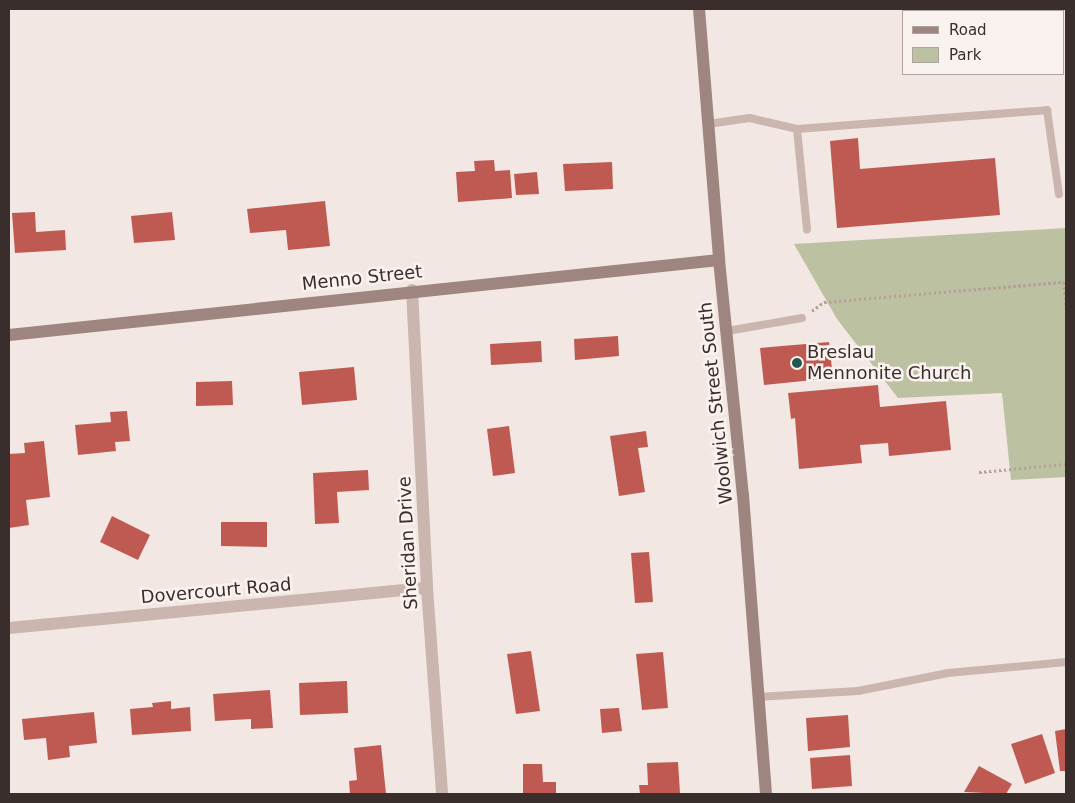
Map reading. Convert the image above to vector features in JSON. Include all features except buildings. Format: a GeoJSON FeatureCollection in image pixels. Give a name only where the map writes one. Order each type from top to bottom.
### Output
{"type":"FeatureCollection","features":[{"type":"Feature","properties":{"kind":"street","name":"Woolwich Street South"},"geometry":{"type":"LineString","coordinates":[[699,9],[719,260],[744,495],[757,697],[766,794]]}},
{"type":"Feature","properties":{"kind":"street","name":"Menno Street"},"geometry":{"type":"LineString","coordinates":[[9,334],[412,290],[719,260]]}},
{"type":"Feature","properties":{"kind":"street","name":"Sheridan Drive"},"geometry":{"type":"LineString","coordinates":[[412,290],[427,588],[442,794]]}},
{"type":"Feature","properties":{"kind":"street","name":"Dovercourt Road"},"geometry":{"type":"LineString","coordinates":[[9,628],[427,588]]}},
{"type":"Feature","properties":{"kind":"lane"},"geometry":{"type":"LineString","coordinates":[[708,124],[750,118],[797,129],[1047,110],[1059,194]]}},
{"type":"Feature","properties":{"kind":"lane"},"geometry":{"type":"LineString","coordinates":[[797,129],[807,230]]}},
{"type":"Feature","properties":{"kind":"lane"},"geometry":{"type":"LineString","coordinates":[[726,331],[802,318]]}},
{"type":"Feature","properties":{"kind":"lane"},"geometry":{"type":"LineString","coordinates":[[757,697],[858,690],[948,673],[1066,662]]}},
{"type":"Feature","properties":{"kind":"path"},"geometry":{"type":"LineString","coordinates":[[802,318],[824,302],[1064,282],[1066,308]]}},
{"type":"Feature","properties":{"kind":"path"},"geometry":{"type":"LineString","coordinates":[[979,472],[1066,464]]}},
{"type":"Feature","properties":{"kind":"green space"},"geometry":{"type":"Polygon","coordinates":[[[1066,228],[1066,477],[1011,480],[1002,393],[898,398],[837,319],[794,244],[1066,228]]]}},
{"type":"Feature","properties":{"kind":"place","name":"Breslau Mennonite Church"},"geometry":{"type":"Point","coordinates":[797,363]}}]}
